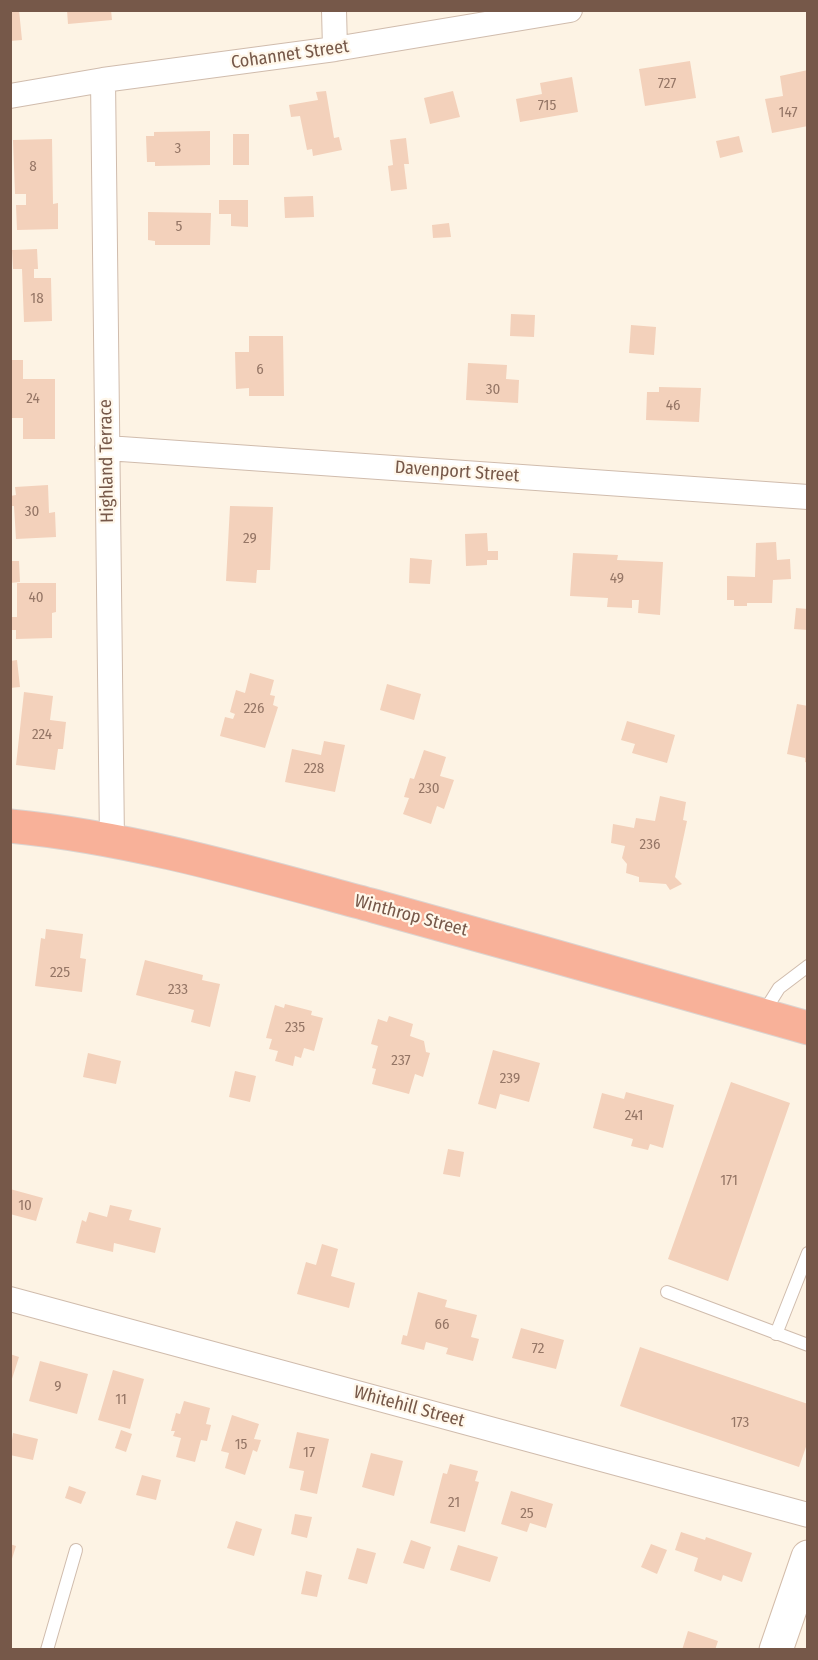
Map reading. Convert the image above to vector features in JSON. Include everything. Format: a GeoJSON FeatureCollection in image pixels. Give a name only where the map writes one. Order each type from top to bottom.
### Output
{"type":"FeatureCollection","features":[{"type":"Feature","properties":{"kind":"highway","name":"Winthrop Street"},"geometry":{"type":"LineString","coordinates":[[10,826],[112,842],[255,873],[807,1028]]}},
{"type":"Feature","properties":{"kind":"street"},"geometry":{"type":"LineString","coordinates":[[334,10],[335,49]]}},
{"type":"Feature","properties":{"kind":"street","name":"Cohannet Street"},"geometry":{"type":"LineString","coordinates":[[10,96],[335,49],[570,10]]}},
{"type":"Feature","properties":{"kind":"street","name":"Highland Terrace"},"geometry":{"type":"LineString","coordinates":[[103,81],[112,842]]}},
{"type":"Feature","properties":{"kind":"street","name":"Davenport Street"},"geometry":{"type":"LineString","coordinates":[[107,448],[807,496]]}},
{"type":"Feature","properties":{"kind":"street","name":"Whitehill Street"},"geometry":{"type":"LineString","coordinates":[[10,1299],[807,1515]]}},
{"type":"Feature","properties":{"kind":"street"},"geometry":{"type":"LineString","coordinates":[[776,1650],[807,1557]]}},
{"type":"Feature","properties":{"kind":"lane"},"geometry":{"type":"LineString","coordinates":[[762,1015],[779,988],[807,966]]}},
{"type":"Feature","properties":{"kind":"lane"},"geometry":{"type":"LineString","coordinates":[[776,1334],[807,1253]]}},
{"type":"Feature","properties":{"kind":"lane"},"geometry":{"type":"LineString","coordinates":[[667,1292],[807,1345]]}},
{"type":"Feature","properties":{"kind":"lane"},"geometry":{"type":"LineString","coordinates":[[47,1650],[76,1550]]}},
{"type":"Feature","properties":{"kind":"building"},"geometry":{"type":"Polygon","coordinates":[[[10,10],[19,10],[22,40],[10,41],[10,10]]]}},
{"type":"Feature","properties":{"kind":"building"},"geometry":{"type":"Polygon","coordinates":[[[67,10],[111,10],[112,20],[68,24],[67,10]]]}},
{"type":"Feature","properties":{"kind":"building"},"geometry":{"type":"Polygon","coordinates":[[[690,61],[696,98],[645,106],[639,69],[690,61]]]}},
{"type":"Feature","properties":{"kind":"building"},"geometry":{"type":"Polygon","coordinates":[[[808,70],[808,126],[772,133],[765,99],[783,96],[780,76],[808,70]]]}},
{"type":"Feature","properties":{"kind":"building"},"geometry":{"type":"Polygon","coordinates":[[[572,77],[578,112],[520,122],[516,99],[542,94],[540,83],[572,77]]]}},
{"type":"Feature","properties":{"kind":"building"},"geometry":{"type":"Polygon","coordinates":[[[326,91],[334,138],[339,137],[342,150],[313,156],[312,149],[307,150],[300,116],[291,117],[289,105],[318,100],[316,92],[326,91]]]}},
{"type":"Feature","properties":{"kind":"building"},"geometry":{"type":"Polygon","coordinates":[[[453,91],[460,117],[430,124],[424,98],[453,91]]]}},
{"type":"Feature","properties":{"kind":"building"},"geometry":{"type":"Polygon","coordinates":[[[210,131],[210,165],[155,166],[155,162],[147,162],[146,136],[154,136],[154,132],[210,131]]]}},
{"type":"Feature","properties":{"kind":"building"},"geometry":{"type":"Polygon","coordinates":[[[233,134],[249,134],[249,165],[233,165],[233,134]]]}},
{"type":"Feature","properties":{"kind":"building"},"geometry":{"type":"Polygon","coordinates":[[[739,136],[743,152],[720,158],[716,141],[739,136]]]}},
{"type":"Feature","properties":{"kind":"building"},"geometry":{"type":"Polygon","coordinates":[[[406,138],[409,164],[404,164],[407,189],[391,191],[388,166],[393,165],[390,140],[406,138]]]}},
{"type":"Feature","properties":{"kind":"building"},"geometry":{"type":"Polygon","coordinates":[[[52,139],[53,204],[58,203],[58,229],[17,230],[16,205],[26,205],[26,194],[15,194],[13,140],[52,139]]]}},
{"type":"Feature","properties":{"kind":"building"},"geometry":{"type":"Polygon","coordinates":[[[313,196],[314,217],[285,218],[284,197],[313,196]]]}},
{"type":"Feature","properties":{"kind":"building"},"geometry":{"type":"Polygon","coordinates":[[[219,200],[248,200],[248,227],[231,226],[231,214],[219,214],[219,200]]]}},
{"type":"Feature","properties":{"kind":"building"},"geometry":{"type":"Polygon","coordinates":[[[148,212],[211,213],[210,245],[155,245],[155,241],[148,240],[148,212]]]}},
{"type":"Feature","properties":{"kind":"building"},"geometry":{"type":"Polygon","coordinates":[[[449,223],[451,237],[433,238],[432,225],[449,223]]]}},
{"type":"Feature","properties":{"kind":"building"},"geometry":{"type":"Polygon","coordinates":[[[37,249],[38,269],[34,269],[34,278],[51,278],[52,321],[24,322],[22,269],[13,269],[12,250],[37,249]]]}},
{"type":"Feature","properties":{"kind":"building"},"geometry":{"type":"Polygon","coordinates":[[[511,314],[535,315],[534,337],[510,336],[511,314]]]}},
{"type":"Feature","properties":{"kind":"building"},"geometry":{"type":"Polygon","coordinates":[[[631,325],[656,327],[654,355],[629,353],[631,325]]]}},
{"type":"Feature","properties":{"kind":"building"},"geometry":{"type":"Polygon","coordinates":[[[249,336],[283,336],[284,396],[249,396],[249,388],[236,389],[235,352],[249,352],[249,336]]]}},
{"type":"Feature","properties":{"kind":"building"},"geometry":{"type":"Polygon","coordinates":[[[10,360],[23,360],[23,379],[55,379],[55,439],[23,439],[23,418],[10,418],[10,360]]]}},
{"type":"Feature","properties":{"kind":"building"},"geometry":{"type":"Polygon","coordinates":[[[468,363],[507,365],[506,379],[519,380],[518,403],[466,400],[468,363]]]}},
{"type":"Feature","properties":{"kind":"building"},"geometry":{"type":"Polygon","coordinates":[[[659,387],[701,388],[699,422],[646,420],[647,392],[659,392],[659,387]]]}},
{"type":"Feature","properties":{"kind":"building"},"geometry":{"type":"Polygon","coordinates":[[[48,485],[49,513],[55,512],[56,537],[16,539],[14,506],[10,506],[10,496],[16,495],[15,487],[48,485]]]}},
{"type":"Feature","properties":{"kind":"building"},"geometry":{"type":"Polygon","coordinates":[[[230,506],[273,507],[270,570],[257,570],[256,583],[226,581],[230,506]]]}},
{"type":"Feature","properties":{"kind":"building"},"geometry":{"type":"Polygon","coordinates":[[[487,533],[488,551],[498,551],[498,560],[487,560],[487,565],[466,566],[465,534],[487,533]]]}},
{"type":"Feature","properties":{"kind":"building"},"geometry":{"type":"Polygon","coordinates":[[[776,542],[777,560],[790,559],[791,579],[773,580],[772,603],[747,603],[747,606],[734,606],[734,600],[727,600],[727,576],[755,577],[756,543],[776,542]]]}},
{"type":"Feature","properties":{"kind":"building"},"geometry":{"type":"Polygon","coordinates":[[[573,553],[618,555],[617,560],[663,562],[660,615],[638,613],[639,600],[632,600],[632,608],[607,607],[608,598],[570,596],[573,553]]]}},
{"type":"Feature","properties":{"kind":"building"},"geometry":{"type":"Polygon","coordinates":[[[410,558],[432,560],[430,584],[409,583],[410,558]]]}},
{"type":"Feature","properties":{"kind":"building"},"geometry":{"type":"Polygon","coordinates":[[[10,561],[19,561],[20,582],[10,583],[10,561]]]}},
{"type":"Feature","properties":{"kind":"building"},"geometry":{"type":"Polygon","coordinates":[[[17,583],[56,583],[56,612],[52,613],[52,638],[16,639],[16,630],[10,630],[10,617],[17,617],[17,583]]]}},
{"type":"Feature","properties":{"kind":"building"},"geometry":{"type":"Polygon","coordinates":[[[796,608],[808,609],[808,630],[794,629],[796,608]]]}},
{"type":"Feature","properties":{"kind":"building"},"geometry":{"type":"Polygon","coordinates":[[[17,660],[20,687],[10,688],[10,661],[17,660]]]}},
{"type":"Feature","properties":{"kind":"building"},"geometry":{"type":"Polygon","coordinates":[[[250,673],[274,680],[270,695],[275,696],[273,705],[278,707],[265,748],[220,736],[225,717],[233,719],[235,714],[230,712],[236,690],[245,693],[250,673]]]}},
{"type":"Feature","properties":{"kind":"building"},"geometry":{"type":"Polygon","coordinates":[[[387,684],[421,694],[414,720],[380,710],[387,684]]]}},
{"type":"Feature","properties":{"kind":"building"},"geometry":{"type":"Polygon","coordinates":[[[24,692],[53,696],[50,720],[66,722],[63,749],[58,749],[55,770],[16,765],[24,692]]]}},
{"type":"Feature","properties":{"kind":"building"},"geometry":{"type":"Polygon","coordinates":[[[797,704],[808,706],[808,763],[805,762],[805,758],[787,754],[797,704]]]}},
{"type":"Feature","properties":{"kind":"building"},"geometry":{"type":"Polygon","coordinates":[[[627,721],[675,735],[667,763],[632,753],[635,744],[621,740],[627,721]]]}},
{"type":"Feature","properties":{"kind":"building"},"geometry":{"type":"Polygon","coordinates":[[[324,741],[345,745],[335,792],[285,782],[292,749],[321,755],[324,741]]]}},
{"type":"Feature","properties":{"kind":"building"},"geometry":{"type":"Polygon","coordinates":[[[424,750],[446,757],[440,776],[454,780],[444,809],[437,806],[431,824],[403,814],[409,798],[404,797],[410,778],[414,779],[424,750]]]}},
{"type":"Feature","properties":{"kind":"building"},"geometry":{"type":"Polygon","coordinates":[[[660,796],[686,802],[683,820],[687,821],[675,877],[682,884],[670,890],[666,884],[639,882],[639,877],[626,873],[627,864],[622,858],[625,846],[611,843],[613,824],[634,828],[636,818],[655,821],[660,796]]]}},
{"type":"Feature","properties":{"kind":"building"},"geometry":{"type":"Polygon","coordinates":[[[46,929],[83,934],[80,958],[86,959],[82,992],[35,986],[41,938],[45,939],[46,929]]]}},
{"type":"Feature","properties":{"kind":"building"},"geometry":{"type":"Polygon","coordinates":[[[145,960],[203,975],[202,980],[220,984],[210,1027],[191,1022],[194,1010],[136,995],[145,960]]]}},
{"type":"Feature","properties":{"kind":"building"},"geometry":{"type":"Polygon","coordinates":[[[285,1004],[312,1011],[311,1015],[323,1018],[314,1051],[304,1048],[301,1058],[295,1056],[293,1066],[275,1061],[278,1051],[269,1049],[272,1039],[266,1038],[275,1005],[284,1008],[285,1004]]]}},
{"type":"Feature","properties":{"kind":"building"},"geometry":{"type":"Polygon","coordinates":[[[389,1016],[413,1024],[410,1036],[424,1041],[426,1052],[430,1053],[423,1077],[415,1074],[409,1094],[372,1084],[376,1069],[372,1068],[378,1046],[371,1044],[378,1019],[387,1022],[389,1016]]]}},
{"type":"Feature","properties":{"kind":"building"},"geometry":{"type":"Polygon","coordinates":[[[493,1050],[540,1063],[529,1102],[500,1094],[496,1109],[478,1104],[493,1050]]]}},
{"type":"Feature","properties":{"kind":"building"},"geometry":{"type":"Polygon","coordinates":[[[88,1053],[121,1061],[116,1084],[83,1077],[88,1053]]]}},
{"type":"Feature","properties":{"kind":"building"},"geometry":{"type":"Polygon","coordinates":[[[235,1071],[256,1076],[250,1102],[229,1097],[235,1071]]]}},
{"type":"Feature","properties":{"kind":"building"},"geometry":{"type":"Polygon","coordinates":[[[731,1082],[790,1103],[728,1281],[668,1259],[731,1082]]]}},
{"type":"Feature","properties":{"kind":"building"},"geometry":{"type":"Polygon","coordinates":[[[626,1092],[674,1105],[663,1148],[650,1144],[648,1150],[631,1146],[633,1139],[593,1128],[602,1093],[624,1099],[626,1092]]]}},
{"type":"Feature","properties":{"kind":"building"},"geometry":{"type":"Polygon","coordinates":[[[448,1149],[464,1152],[460,1177],[443,1174],[448,1149]]]}},
{"type":"Feature","properties":{"kind":"building"},"geometry":{"type":"Polygon","coordinates":[[[10,1189],[43,1198],[36,1221],[10,1214],[10,1189]]]}},
{"type":"Feature","properties":{"kind":"building"},"geometry":{"type":"Polygon","coordinates":[[[110,1205],[132,1210],[129,1220],[161,1228],[155,1253],[114,1243],[113,1252],[76,1243],[82,1220],[86,1222],[89,1212],[107,1217],[110,1205]]]}},
{"type":"Feature","properties":{"kind":"building"},"geometry":{"type":"Polygon","coordinates":[[[322,1244],[338,1249],[331,1276],[355,1283],[349,1308],[297,1294],[306,1262],[316,1265],[322,1244]]]}},
{"type":"Feature","properties":{"kind":"building"},"geometry":{"type":"Polygon","coordinates":[[[418,1292],[447,1300],[445,1307],[477,1315],[471,1337],[479,1339],[473,1361],[446,1354],[448,1348],[426,1342],[424,1350],[401,1344],[403,1335],[407,1336],[418,1292]]]}},
{"type":"Feature","properties":{"kind":"building"},"geometry":{"type":"Polygon","coordinates":[[[521,1328],[564,1340],[556,1369],[512,1358],[521,1328]]]}},
{"type":"Feature","properties":{"kind":"building"},"geometry":{"type":"Polygon","coordinates":[[[640,1347],[808,1404],[808,1441],[799,1467],[620,1406],[640,1347]]]}},
{"type":"Feature","properties":{"kind":"building"},"geometry":{"type":"Polygon","coordinates":[[[10,1354],[19,1357],[11,1382],[10,1382],[10,1354]]]}},
{"type":"Feature","properties":{"kind":"building"},"geometry":{"type":"Polygon","coordinates":[[[40,1361],[88,1374],[77,1414],[29,1401],[40,1361]]]}},
{"type":"Feature","properties":{"kind":"building"},"geometry":{"type":"Polygon","coordinates":[[[113,1370],[144,1379],[130,1429],[98,1420],[113,1370]]]}},
{"type":"Feature","properties":{"kind":"building"},"geometry":{"type":"Polygon","coordinates":[[[184,1401],[210,1408],[206,1424],[211,1425],[207,1441],[201,1440],[195,1462],[176,1457],[181,1438],[173,1436],[175,1431],[171,1431],[176,1413],[180,1414],[184,1401]]]}},
{"type":"Feature","properties":{"kind":"building"},"geometry":{"type":"Polygon","coordinates":[[[232,1415],[259,1424],[254,1439],[261,1440],[257,1452],[253,1450],[245,1475],[225,1468],[229,1453],[221,1451],[232,1415]]]}},
{"type":"Feature","properties":{"kind":"building"},"geometry":{"type":"Polygon","coordinates":[[[121,1430],[132,1434],[126,1452],[115,1448],[121,1430]]]}},
{"type":"Feature","properties":{"kind":"building"},"geometry":{"type":"Polygon","coordinates":[[[297,1432],[329,1439],[317,1494],[300,1490],[304,1471],[289,1468],[297,1432]]]}},
{"type":"Feature","properties":{"kind":"building"},"geometry":{"type":"Polygon","coordinates":[[[13,1433],[38,1439],[33,1460],[10,1455],[13,1433]]]}},
{"type":"Feature","properties":{"kind":"building"},"geometry":{"type":"Polygon","coordinates":[[[371,1453],[403,1461],[394,1496],[362,1487],[371,1453]]]}},
{"type":"Feature","properties":{"kind":"building"},"geometry":{"type":"Polygon","coordinates":[[[450,1464],[478,1471],[475,1481],[479,1482],[465,1532],[430,1523],[443,1473],[447,1474],[450,1464]]]}},
{"type":"Feature","properties":{"kind":"building"},"geometry":{"type":"Polygon","coordinates":[[[142,1475],[161,1480],[156,1500],[136,1495],[142,1475]]]}},
{"type":"Feature","properties":{"kind":"building"},"geometry":{"type":"Polygon","coordinates":[[[69,1486],[86,1492],[81,1504],[65,1498],[69,1486]]]}},
{"type":"Feature","properties":{"kind":"building"},"geometry":{"type":"Polygon","coordinates":[[[511,1491],[553,1504],[546,1528],[530,1523],[527,1532],[501,1524],[511,1491]]]}},
{"type":"Feature","properties":{"kind":"building"},"geometry":{"type":"Polygon","coordinates":[[[295,1514],[312,1517],[307,1538],[291,1534],[295,1514]]]}},
{"type":"Feature","properties":{"kind":"building"},"geometry":{"type":"Polygon","coordinates":[[[236,1521],[262,1529],[254,1556],[227,1548],[236,1521]]]}},
{"type":"Feature","properties":{"kind":"building"},"geometry":{"type":"Polygon","coordinates":[[[681,1532],[705,1540],[706,1537],[752,1553],[742,1582],[723,1575],[721,1581],[694,1571],[698,1558],[675,1550],[681,1532]]]}},
{"type":"Feature","properties":{"kind":"building"},"geometry":{"type":"Polygon","coordinates":[[[411,1540],[431,1547],[424,1569],[403,1563],[411,1540]]]}},
{"type":"Feature","properties":{"kind":"building"},"geometry":{"type":"Polygon","coordinates":[[[10,1544],[16,1546],[11,1562],[10,1562],[10,1544]]]}},
{"type":"Feature","properties":{"kind":"building"},"geometry":{"type":"Polygon","coordinates":[[[651,1544],[667,1550],[657,1574],[641,1567],[651,1544]]]}},
{"type":"Feature","properties":{"kind":"building"},"geometry":{"type":"Polygon","coordinates":[[[458,1545],[498,1557],[490,1582],[450,1570],[458,1545]]]}},
{"type":"Feature","properties":{"kind":"building"},"geometry":{"type":"Polygon","coordinates":[[[357,1548],[376,1553],[367,1584],[348,1579],[357,1548]]]}},
{"type":"Feature","properties":{"kind":"building"},"geometry":{"type":"Polygon","coordinates":[[[306,1571],[322,1575],[317,1597],[301,1594],[306,1571]]]}},
{"type":"Feature","properties":{"kind":"building"},"geometry":{"type":"Polygon","coordinates":[[[688,1631],[718,1641],[715,1650],[682,1650],[688,1631]]]}}]}
